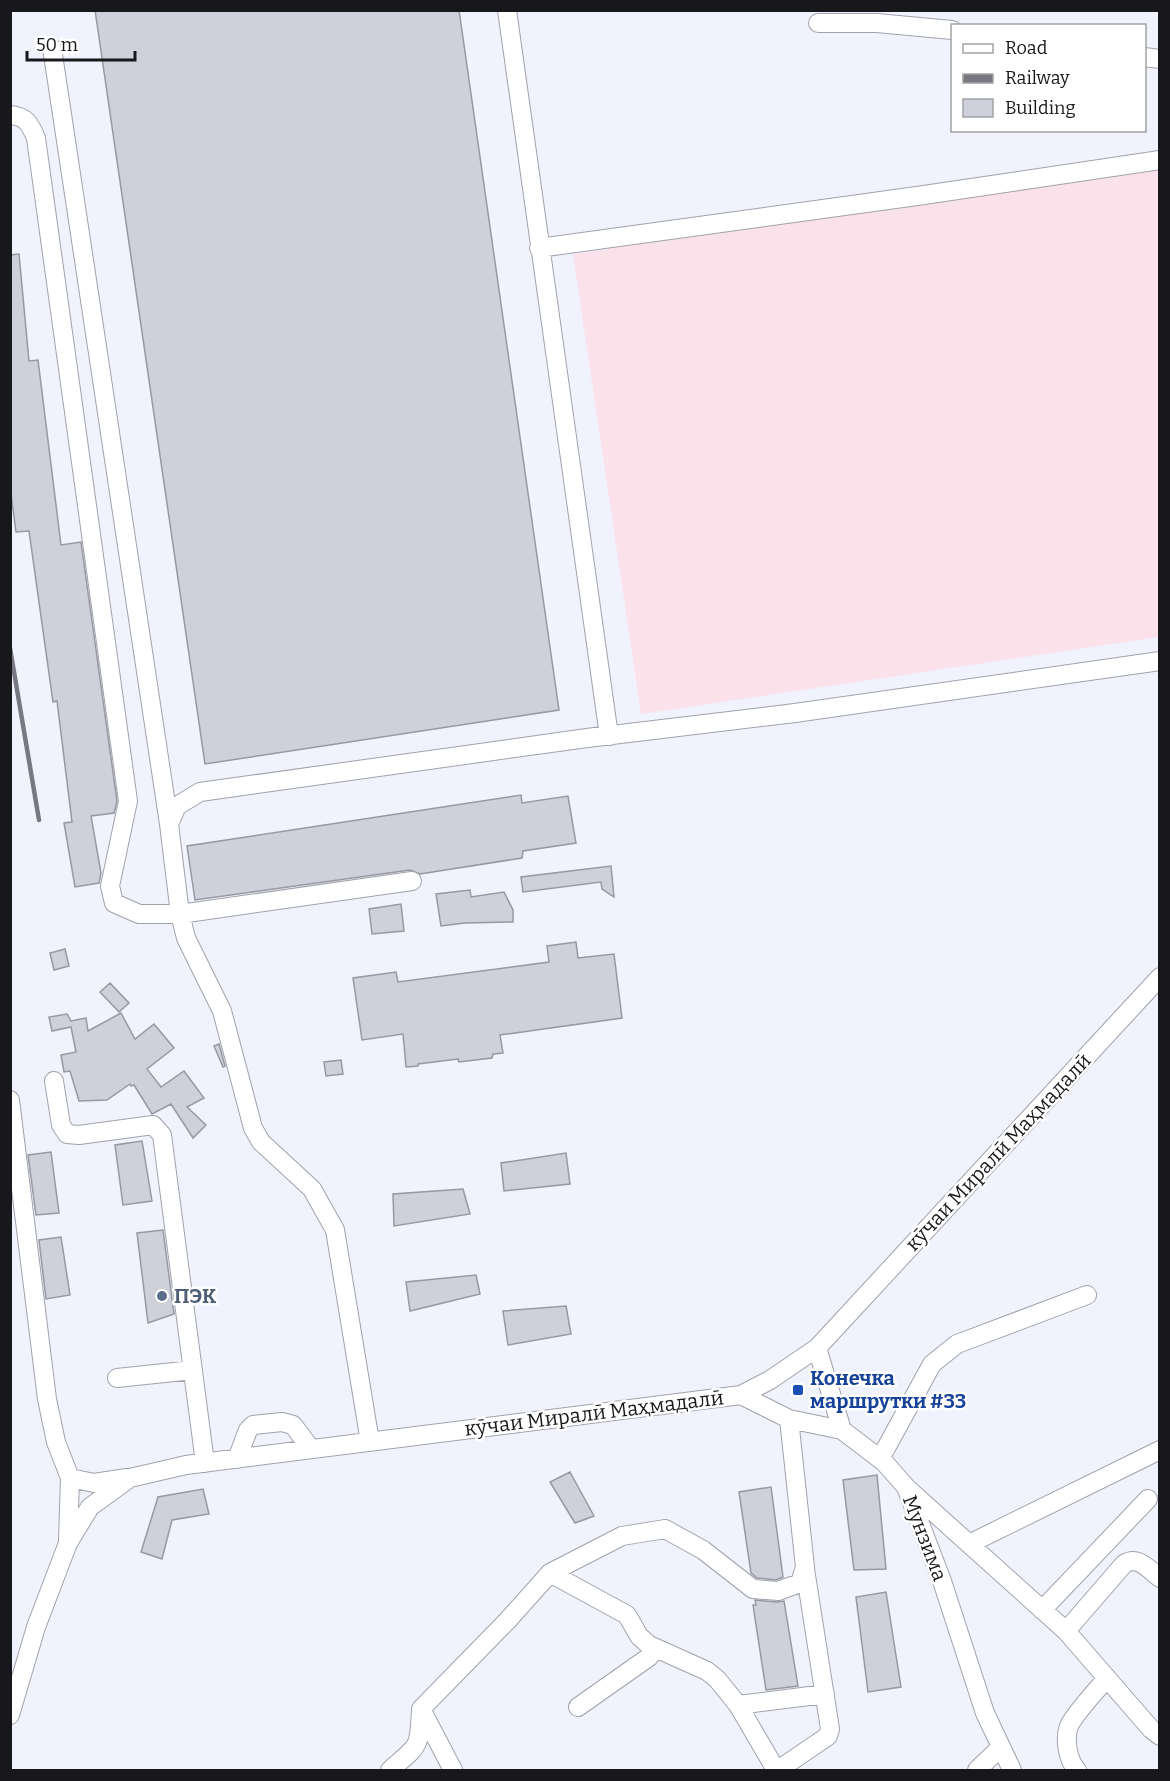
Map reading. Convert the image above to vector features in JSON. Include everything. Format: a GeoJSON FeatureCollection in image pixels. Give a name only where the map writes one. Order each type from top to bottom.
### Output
{"type":"FeatureCollection","features":[{"type":"Feature","properties":{"kind":"street"},"geometry":{"type":"LineString","coordinates":[[507,10],[609,736]]}},
{"type":"Feature","properties":{"kind":"street"},"geometry":{"type":"LineString","coordinates":[[818,23],[843,17],[877,23],[943,22]]}},
{"type":"Feature","properties":{"kind":"street"},"geometry":{"type":"LineString","coordinates":[[52,48],[180,914],[186,938],[222,1011],[253,1128],[261,1142],[312,1190],[335,1230],[370,1442]]}},
{"type":"Feature","properties":{"kind":"street"},"geometry":{"type":"LineString","coordinates":[[10,116],[19,116],[29,122],[36,138],[128,801],[110,886],[114,903],[140,914],[180,914],[412,881]]}},
{"type":"Feature","properties":{"kind":"street"},"geometry":{"type":"LineString","coordinates":[[539,248],[1160,160]]}},
{"type":"Feature","properties":{"kind":"street"},"geometry":{"type":"LineString","coordinates":[[168,824],[177,806],[200,792],[609,736],[795,714],[1160,661]]}},
{"type":"Feature","properties":{"kind":"street","name":"кӯчаи Миралӣ Маҳмадалӣ"},"geometry":{"type":"LineString","coordinates":[[10,1715],[14,1694],[36,1628],[68,1542],[90,1507],[130,1478],[205,1463],[741,1395],[770,1380],[817,1348],[1160,976]]}},
{"type":"Feature","properties":{"kind":"street"},"geometry":{"type":"LineString","coordinates":[[54,1081],[61,1125],[67,1134],[79,1135],[153,1125],[162,1134],[205,1463]]}},
{"type":"Feature","properties":{"kind":"street"},"geometry":{"type":"LineString","coordinates":[[10,1100],[47,1399],[56,1442],[70,1478],[68,1542]]}},
{"type":"Feature","properties":{"kind":"street"},"geometry":{"type":"LineString","coordinates":[[880,1459],[932,1364],[957,1344],[1088,1295]]}},
{"type":"Feature","properties":{"kind":"street"},"geometry":{"type":"LineString","coordinates":[[817,1348],[842,1430]]}},
{"type":"Feature","properties":{"kind":"street"},"geometry":{"type":"LineString","coordinates":[[117,1378],[193,1370]]}},
{"type":"Feature","properties":{"kind":"street","name":"Мунзима"},"geometry":{"type":"LineString","coordinates":[[741,1395],[789,1419],[842,1430],[880,1459],[906,1487],[942,1581],[985,1713],[1012,1770]]}},
{"type":"Feature","properties":{"kind":"street"},"geometry":{"type":"LineString","coordinates":[[550,1573],[627,1615],[639,1636],[655,1649],[707,1671],[717,1679],[738,1705],[777,1770],[828,1736],[830,1729],[805,1568],[789,1419]]}},
{"type":"Feature","properties":{"kind":"street"},"geometry":{"type":"LineString","coordinates":[[237,1459],[248,1430],[253,1425],[282,1422],[293,1425],[311,1449]]}},
{"type":"Feature","properties":{"kind":"street"},"geometry":{"type":"LineString","coordinates":[[969,1544],[1160,1450]]}},
{"type":"Feature","properties":{"kind":"street"},"geometry":{"type":"LineString","coordinates":[[70,1478],[94,1483],[130,1478]]}},
{"type":"Feature","properties":{"kind":"street"},"geometry":{"type":"LineString","coordinates":[[906,1487],[1066,1631],[1151,1729],[1160,1736]]}},
{"type":"Feature","properties":{"kind":"street"},"geometry":{"type":"LineString","coordinates":[[1042,1610],[1148,1499]]}},
{"type":"Feature","properties":{"kind":"street"},"geometry":{"type":"LineString","coordinates":[[390,1770],[417,1747],[420,1740],[421,1709],[508,1620],[550,1573],[622,1536],[665,1529],[703,1550],[753,1589],[778,1591],[800,1583],[805,1568]]}},
{"type":"Feature","properties":{"kind":"street"},"geometry":{"type":"LineString","coordinates":[[1066,1631],[1124,1564],[1131,1560],[1138,1561],[1160,1578]]}},
{"type":"Feature","properties":{"kind":"street"},"geometry":{"type":"LineString","coordinates":[[578,1707],[649,1657],[655,1649]]}},
{"type":"Feature","properties":{"kind":"street"},"geometry":{"type":"LineString","coordinates":[[1077,1770],[1072,1765],[1067,1742],[1069,1727],[1107,1678]]}},
{"type":"Feature","properties":{"kind":"street"},"geometry":{"type":"LineString","coordinates":[[738,1705],[825,1694]]}},
{"type":"Feature","properties":{"kind":"street"},"geometry":{"type":"LineString","coordinates":[[421,1709],[453,1770]]}},
{"type":"Feature","properties":{"kind":"street"},"geometry":{"type":"LineString","coordinates":[[977,1770],[1001,1747]]}},
{"type":"Feature","properties":{"kind":"shaded area"},"geometry":{"type":"Polygon","coordinates":[[[1159,167],[1159,637],[641,714],[573,254],[1159,167]]]}},
{"type":"Feature","properties":{"kind":"building"},"geometry":{"type":"Polygon","coordinates":[[[95,10],[459,10],[559,710],[205,764],[95,10]]]}},
{"type":"Feature","properties":{"kind":"building"},"geometry":{"type":"Polygon","coordinates":[[[19,254],[29,361],[38,360],[61,545],[81,542],[117,801],[114,813],[91,816],[101,873],[99,883],[75,887],[64,823],[72,822],[57,701],[53,702],[29,531],[16,532],[10,486],[10,255],[19,254]]]}},
{"type":"Feature","properties":{"kind":"building"},"geometry":{"type":"Polygon","coordinates":[[[521,795],[522,803],[568,796],[576,843],[523,851],[522,858],[420,874],[410,870],[195,900],[187,846],[521,795]]]}},
{"type":"Feature","properties":{"kind":"building"},"geometry":{"type":"Polygon","coordinates":[[[611,866],[614,897],[602,889],[601,882],[523,892],[521,877],[611,866]]]}},
{"type":"Feature","properties":{"kind":"building"},"geometry":{"type":"Polygon","coordinates":[[[470,890],[471,897],[504,892],[513,910],[513,922],[441,926],[436,894],[470,890]]]}},
{"type":"Feature","properties":{"kind":"building"},"geometry":{"type":"Polygon","coordinates":[[[401,904],[404,931],[372,934],[369,909],[401,904]]]}},
{"type":"Feature","properties":{"kind":"building"},"geometry":{"type":"Polygon","coordinates":[[[576,942],[578,958],[614,954],[622,1018],[500,1035],[503,1053],[493,1054],[492,1058],[459,1062],[458,1059],[418,1064],[418,1066],[406,1067],[403,1034],[362,1040],[353,978],[396,972],[398,982],[549,962],[547,946],[576,942]]]}},
{"type":"Feature","properties":{"kind":"building"},"geometry":{"type":"Polygon","coordinates":[[[65,949],[69,966],[54,970],[50,953],[65,949]]]}},
{"type":"Feature","properties":{"kind":"building"},"geometry":{"type":"Polygon","coordinates":[[[110,983],[129,1003],[119,1012],[100,992],[110,983]]]}},
{"type":"Feature","properties":{"kind":"building"},"geometry":{"type":"Polygon","coordinates":[[[121,1013],[135,1039],[154,1024],[174,1048],[147,1069],[161,1087],[184,1071],[204,1098],[187,1107],[206,1125],[193,1138],[171,1104],[152,1114],[134,1085],[130,1084],[107,1100],[79,1101],[70,1071],[64,1072],[61,1055],[76,1052],[71,1027],[52,1031],[49,1017],[67,1014],[71,1021],[86,1018],[88,1031],[121,1013]]]}},
{"type":"Feature","properties":{"kind":"building"},"geometry":{"type":"Polygon","coordinates":[[[219,1044],[225,1066],[223,1067],[214,1046],[219,1044]]]}},
{"type":"Feature","properties":{"kind":"building"},"geometry":{"type":"Polygon","coordinates":[[[341,1060],[343,1074],[326,1076],[324,1062],[341,1060]]]}},
{"type":"Feature","properties":{"kind":"building"},"geometry":{"type":"Polygon","coordinates":[[[142,1141],[152,1201],[123,1205],[115,1145],[142,1141]]]}},
{"type":"Feature","properties":{"kind":"building"},"geometry":{"type":"Polygon","coordinates":[[[51,1152],[59,1213],[36,1215],[28,1155],[51,1152]]]}},
{"type":"Feature","properties":{"kind":"building"},"geometry":{"type":"Polygon","coordinates":[[[566,1153],[570,1184],[504,1191],[501,1163],[566,1153]]]}},
{"type":"Feature","properties":{"kind":"building"},"geometry":{"type":"Polygon","coordinates":[[[463,1189],[470,1214],[394,1226],[393,1194],[463,1189]]]}},
{"type":"Feature","properties":{"kind":"building"},"geometry":{"type":"Polygon","coordinates":[[[163,1230],[174,1314],[148,1323],[137,1233],[163,1230]]]}},
{"type":"Feature","properties":{"kind":"building"},"geometry":{"type":"Polygon","coordinates":[[[61,1237],[70,1295],[46,1299],[39,1240],[61,1237]]]}},
{"type":"Feature","properties":{"kind":"building"},"geometry":{"type":"Polygon","coordinates":[[[476,1275],[480,1294],[410,1311],[406,1282],[476,1275]]]}},
{"type":"Feature","properties":{"kind":"building"},"geometry":{"type":"Polygon","coordinates":[[[566,1306],[571,1334],[508,1345],[503,1311],[566,1306]]]}},
{"type":"Feature","properties":{"kind":"building"},"geometry":{"type":"Polygon","coordinates":[[[570,1472],[594,1516],[575,1523],[550,1482],[570,1472]]]}},
{"type":"Feature","properties":{"kind":"building"},"geometry":{"type":"Polygon","coordinates":[[[877,1475],[886,1569],[854,1570],[843,1480],[877,1475]]]}},
{"type":"Feature","properties":{"kind":"building"},"geometry":{"type":"Polygon","coordinates":[[[771,1487],[783,1577],[776,1580],[757,1578],[751,1573],[739,1492],[771,1487]]]}},
{"type":"Feature","properties":{"kind":"building"},"geometry":{"type":"Polygon","coordinates":[[[203,1489],[209,1514],[172,1520],[162,1559],[141,1552],[158,1497],[203,1489]]]}},
{"type":"Feature","properties":{"kind":"building"},"geometry":{"type":"Polygon","coordinates":[[[886,1592],[901,1687],[868,1692],[856,1597],[886,1592]]]}},
{"type":"Feature","properties":{"kind":"building"},"geometry":{"type":"Polygon","coordinates":[[[755,1600],[784,1601],[798,1686],[766,1690],[753,1605],[756,1605],[755,1600]]]}},
{"type":"Feature","properties":{"kind":"railway"},"geometry":{"type":"LineString","coordinates":[[10,648],[39,820]]}},
{"type":"Feature","properties":{"kind":"place","name":"ПЭК"},"geometry":{"type":"Point","coordinates":[162,1296]}},
{"type":"Feature","properties":{"kind":"place","name":"Конечка маршрутки #33"},"geometry":{"type":"Point","coordinates":[798,1390]}}]}
